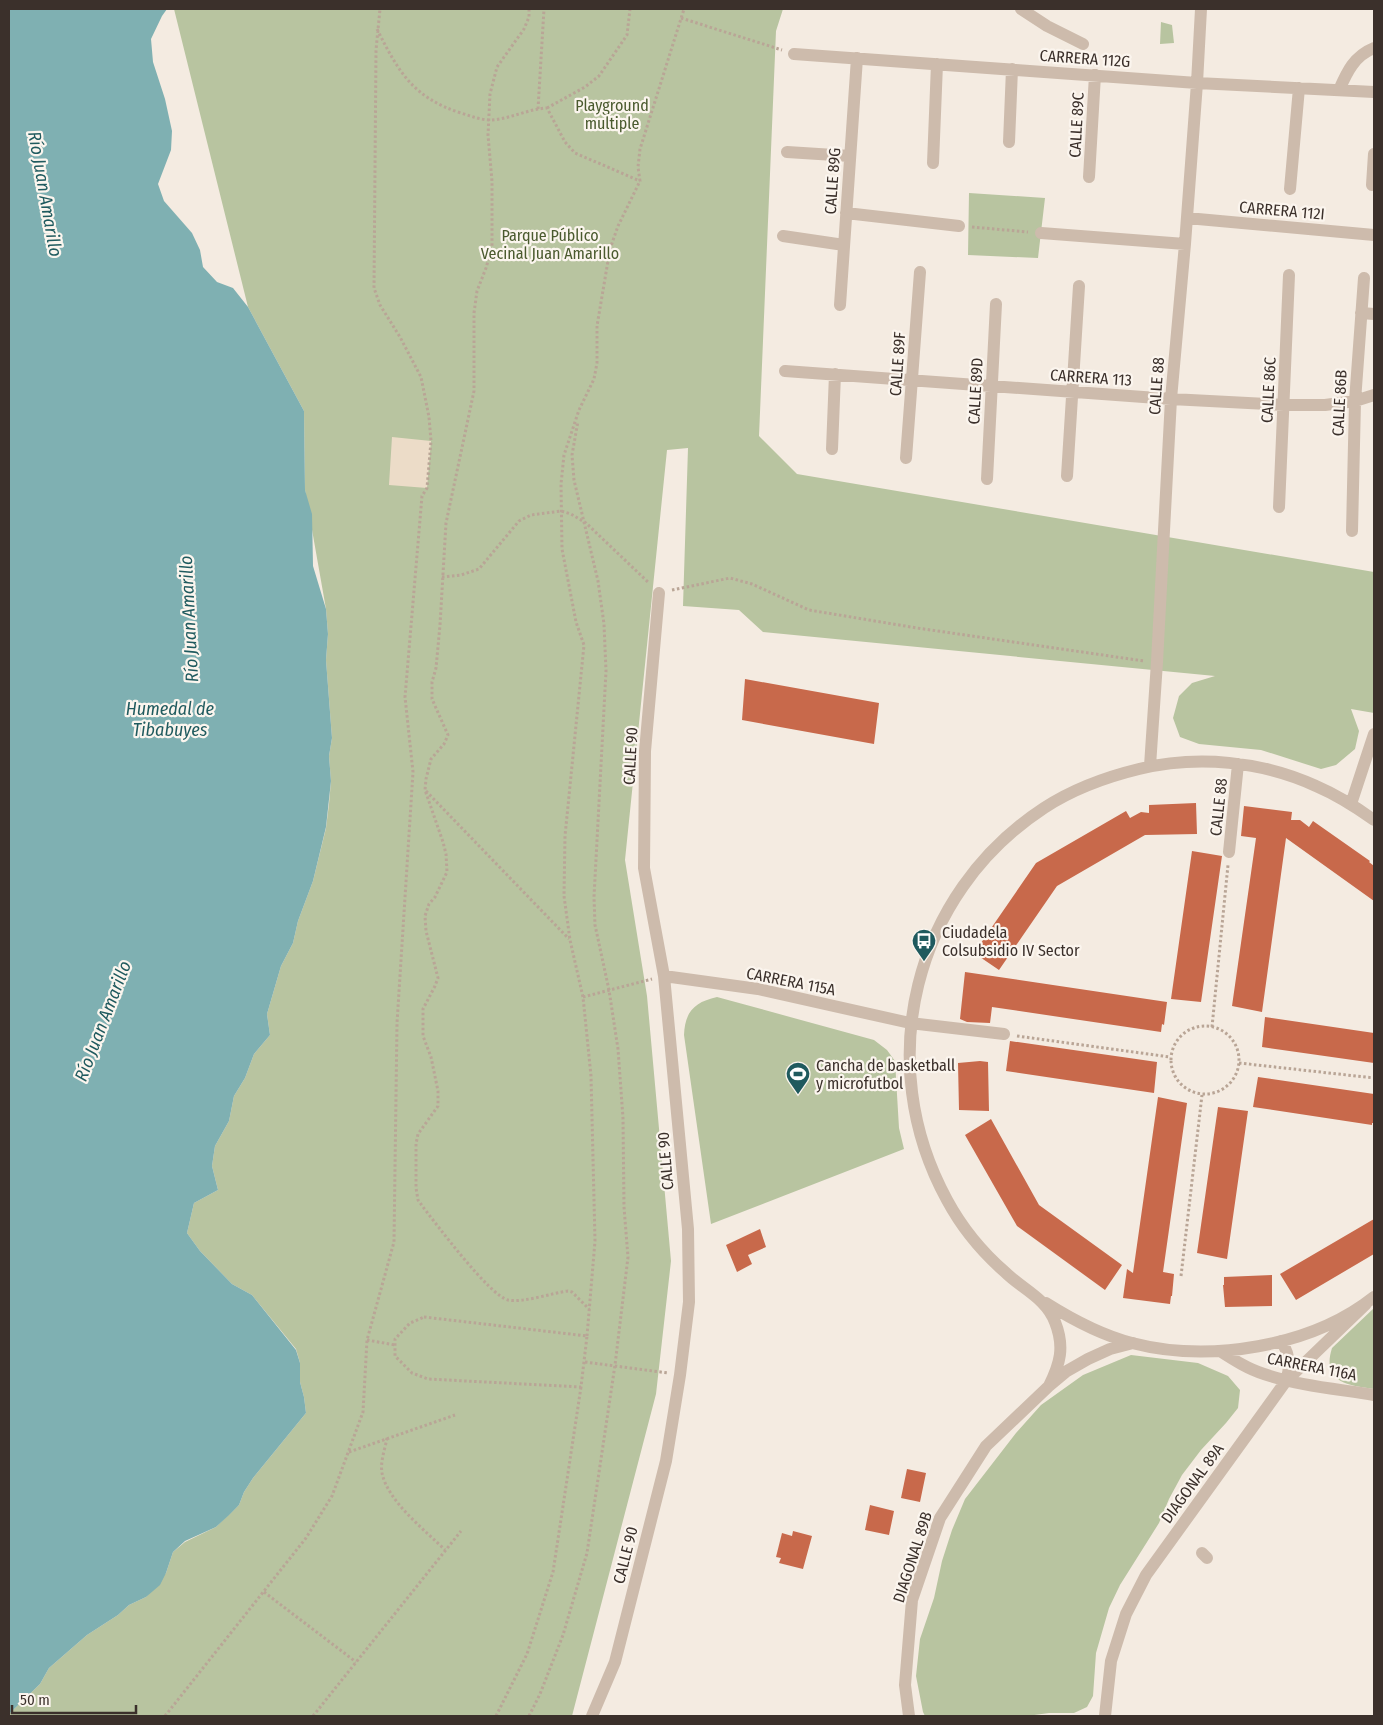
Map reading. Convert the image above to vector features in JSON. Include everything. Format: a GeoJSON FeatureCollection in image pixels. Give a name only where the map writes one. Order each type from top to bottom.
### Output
{"type":"FeatureCollection","features":[{"type":"Feature","properties":{"kind":"street"},"geometry":{"type":"LineString","coordinates":[[1020,9],[1083,44]]}},
{"type":"Feature","properties":{"kind":"street","name":"CALLE 88"},"geometry":{"type":"LineString","coordinates":[[1150,766],[1171,399],[1187,218],[1201,9]]}},
{"type":"Feature","properties":{"kind":"street"},"geometry":{"type":"LineString","coordinates":[[1339,90],[1346,73],[1355,60],[1374,48]]}},
{"type":"Feature","properties":{"kind":"street","name":"CARRERA 112G"},"geometry":{"type":"LineString","coordinates":[[794,54],[1197,83],[1374,92]]}},
{"type":"Feature","properties":{"kind":"street","name":"CALLE 89G"},"geometry":{"type":"LineString","coordinates":[[840,305],[857,58]]}},
{"type":"Feature","properties":{"kind":"street"},"geometry":{"type":"LineString","coordinates":[[933,164],[937,64]]}},
{"type":"Feature","properties":{"kind":"street"},"geometry":{"type":"LineString","coordinates":[[1009,142],[1012,69]]}},
{"type":"Feature","properties":{"kind":"street","name":"CALLE 89C"},"geometry":{"type":"LineString","coordinates":[[1089,177],[1095,75]]}},
{"type":"Feature","properties":{"kind":"street"},"geometry":{"type":"LineString","coordinates":[[1290,189],[1299,88]]}},
{"type":"Feature","properties":{"kind":"street"},"geometry":{"type":"LineString","coordinates":[[787,152],[850,156]]}},
{"type":"Feature","properties":{"kind":"street"},"geometry":{"type":"LineString","coordinates":[[1372,185],[1374,154]]}},
{"type":"Feature","properties":{"kind":"street"},"geometry":{"type":"LineString","coordinates":[[846,213],[959,226]]}},
{"type":"Feature","properties":{"kind":"street","name":"CARRERA 112I"},"geometry":{"type":"LineString","coordinates":[[1187,218],[1374,235]]}},
{"type":"Feature","properties":{"kind":"street"},"geometry":{"type":"LineString","coordinates":[[1041,233],[1185,244]]}},
{"type":"Feature","properties":{"kind":"street"},"geometry":{"type":"LineString","coordinates":[[782,236],[844,245]]}},
{"type":"Feature","properties":{"kind":"street","name":"CALLE 89F"},"geometry":{"type":"LineString","coordinates":[[906,458],[920,272]]}},
{"type":"Feature","properties":{"kind":"street","name":"CALLE 86C"},"geometry":{"type":"LineString","coordinates":[[1279,507],[1289,275]]}},
{"type":"Feature","properties":{"kind":"street","name":"CALLE 86B"},"geometry":{"type":"LineString","coordinates":[[1352,531],[1355,400],[1368,314],[1364,278]]}},
{"type":"Feature","properties":{"kind":"street"},"geometry":{"type":"LineString","coordinates":[[1067,476],[1080,286]]}},
{"type":"Feature","properties":{"kind":"street","name":"CALLE 89D"},"geometry":{"type":"LineString","coordinates":[[987,479],[996,304]]}},
{"type":"Feature","properties":{"kind":"street","name":"CARRERA 113"},"geometry":{"type":"LineString","coordinates":[[785,371],[1171,399],[1284,405],[1325,405],[1374,395]]}},
{"type":"Feature","properties":{"kind":"street"},"geometry":{"type":"LineString","coordinates":[[832,449],[835,374]]}},
{"type":"Feature","properties":{"kind":"street","name":"CALLE 90"},"geometry":{"type":"LineString","coordinates":[[592,1716],[615,1662],[666,1461],[680,1375],[689,1302],[688,1229],[664,976],[644,868],[645,751],[659,593]]}},
{"type":"Feature","properties":{"kind":"street"},"geometry":{"type":"LineString","coordinates":[[1374,734],[1351,804],[1374,820]]}},
{"type":"Feature","properties":{"kind":"street","name":"DIAGONAL 89B"},"geometry":{"type":"LineString","coordinates":[[1049,1386],[1059,1366],[1061,1343],[1055,1320],[1042,1301],[1005,1273],[974,1239],[943,1193],[927,1160],[914,1115],[908,1069],[910,1023],[916,986],[928,950],[942,920],[963,884],[987,855],[1014,829],[1045,807],[1078,789],[1104,779],[1150,766],[1199,762],[1238,764],[1278,772],[1315,785],[1351,804]]}},
{"type":"Feature","properties":{"kind":"street","name":"CALLE 88"},"geometry":{"type":"LineString","coordinates":[[1230,852],[1238,764]]}},
{"type":"Feature","properties":{"kind":"street","name":"CARRERA 115A"},"geometry":{"type":"LineString","coordinates":[[664,976],[758,989],[910,1023],[1004,1034]]}},
{"type":"Feature","properties":{"kind":"street","name":"DIAGONAL 89A"},"geometry":{"type":"LineString","coordinates":[[1042,1301],[1071,1319],[1101,1333],[1133,1343],[1171,1350],[1220,1351],[1281,1341],[1325,1326],[1370,1301]]}},
{"type":"Feature","properties":{"kind":"street","name":"DIAGONAL 89A"},"geometry":{"type":"LineString","coordinates":[[1105,1716],[1111,1661],[1126,1614],[1146,1575],[1286,1381],[1370,1301]]}},
{"type":"Feature","properties":{"kind":"street"},"geometry":{"type":"LineString","coordinates":[[1281,1341],[1289,1356],[1289,1373],[1286,1381]]}},
{"type":"Feature","properties":{"kind":"street","name":"DIAGONAL 89B"},"geometry":{"type":"LineString","coordinates":[[909,1716],[904,1686],[912,1600],[940,1518],[986,1446],[1049,1386],[1068,1371],[1088,1359],[1110,1349],[1133,1343]]}},
{"type":"Feature","properties":{"kind":"street","name":"CARRERA 116A"},"geometry":{"type":"LineString","coordinates":[[1220,1351],[1240,1364],[1286,1381],[1374,1395]]}},
{"type":"Feature","properties":{"kind":"path"},"geometry":{"type":"LineString","coordinates":[[165,1716],[306,1538],[332,1496],[363,1412],[366,1340],[394,1242],[397,1023],[413,772],[405,697],[422,496],[428,488],[431,440],[429,417],[421,378],[380,305],[374,288],[377,28],[380,9]]}},
{"type":"Feature","properties":{"kind":"path"},"geometry":{"type":"LineString","coordinates":[[529,9],[529,18],[524,29],[497,67],[490,94],[488,134],[493,209],[492,247],[486,268],[476,291],[474,312],[474,391],[446,523],[440,625],[436,668],[432,682],[432,699],[448,735],[444,744],[431,759],[425,790],[443,842],[447,872],[425,916],[426,931],[438,978],[423,1009],[423,1036],[437,1080],[438,1106],[418,1134],[416,1144],[416,1188],[418,1200],[463,1256],[498,1295],[506,1300],[516,1301],[568,1291],[572,1292],[589,1309]]}},
{"type":"Feature","properties":{"kind":"path"},"geometry":{"type":"LineString","coordinates":[[538,109],[544,9]]}},
{"type":"Feature","properties":{"kind":"path"},"geometry":{"type":"LineString","coordinates":[[377,28],[393,60],[413,86],[438,103],[480,119],[489,120],[512,117],[547,108],[585,87],[599,76],[627,36],[630,9]]}},
{"type":"Feature","properties":{"kind":"path"},"geometry":{"type":"LineString","coordinates":[[496,1716],[527,1654],[553,1572],[585,1362],[595,1241],[591,1076],[582,997],[570,940],[564,896],[565,836],[584,645],[576,622],[562,549],[561,484],[564,454],[594,379],[597,363],[597,326],[610,249],[618,226],[640,181],[638,166],[640,149],[684,9]]}},
{"type":"Feature","properties":{"kind":"path"},"geometry":{"type":"LineString","coordinates":[[681,18],[794,54]]}},
{"type":"Feature","properties":{"kind":"path"},"geometry":{"type":"LineString","coordinates":[[547,108],[565,142],[575,154],[640,181]]}},
{"type":"Feature","properties":{"kind":"path"},"geometry":{"type":"LineString","coordinates":[[959,226],[1041,233]]}},
{"type":"Feature","properties":{"kind":"path"},"geometry":{"type":"LineString","coordinates":[[529,1716],[540,1694],[563,1634],[587,1553],[615,1365],[628,1257],[624,1207],[623,1118],[619,1059],[609,990],[595,925],[594,897],[606,671],[604,624],[598,581],[586,523],[574,480],[572,455],[580,410]]}},
{"type":"Feature","properties":{"kind":"path"},"geometry":{"type":"LineString","coordinates":[[442,577],[461,575],[479,569],[519,521],[532,515],[561,511],[571,514],[586,523],[659,593],[708,581],[730,578],[752,584],[810,610],[917,628],[1157,662]]}},
{"type":"Feature","properties":{"kind":"path"},"geometry":{"type":"LineString","coordinates":[[425,790],[570,940]]}},
{"type":"Feature","properties":{"kind":"path"},"geometry":{"type":"LineString","coordinates":[[1212,1027],[1230,852]]}},
{"type":"Feature","properties":{"kind":"path"},"geometry":{"type":"LineString","coordinates":[[582,997],[664,976]]}},
{"type":"Feature","properties":{"kind":"path"},"geometry":{"type":"LineString","coordinates":[[1201,1026],[1212,1027],[1222,1030],[1235,1044],[1239,1053],[1239,1063],[1234,1078],[1223,1090],[1213,1094],[1202,1095],[1185,1089],[1178,1083],[1170,1066],[1170,1057],[1176,1041],[1189,1029],[1201,1026]]}},
{"type":"Feature","properties":{"kind":"path"},"geometry":{"type":"LineString","coordinates":[[1004,1034],[1170,1057]]}},
{"type":"Feature","properties":{"kind":"path"},"geometry":{"type":"LineString","coordinates":[[1239,1063],[1374,1078]]}},
{"type":"Feature","properties":{"kind":"path"},"geometry":{"type":"LineString","coordinates":[[1181,1276],[1202,1095]]}},
{"type":"Feature","properties":{"kind":"path"},"geometry":{"type":"LineString","coordinates":[[581,1387],[428,1379],[412,1373],[395,1356],[394,1338],[410,1323],[424,1317],[587,1336]]}},
{"type":"Feature","properties":{"kind":"path"},"geometry":{"type":"LineString","coordinates":[[366,1340],[395,1345]]}},
{"type":"Feature","properties":{"kind":"path"},"geometry":{"type":"LineString","coordinates":[[585,1362],[680,1375]]}},
{"type":"Feature","properties":{"kind":"path"},"geometry":{"type":"LineString","coordinates":[[348,1452],[454,1415]]}},
{"type":"Feature","properties":{"kind":"path"},"geometry":{"type":"LineString","coordinates":[[387,1438],[383,1454],[382,1472],[388,1489],[398,1503],[445,1550]]}},
{"type":"Feature","properties":{"kind":"path"},"geometry":{"type":"LineString","coordinates":[[314,1716],[461,1531]]}},
{"type":"Feature","properties":{"kind":"path"},"geometry":{"type":"LineString","coordinates":[[264,1592],[356,1662]]}},
{"type":"Feature","properties":{"kind":"green space","name":"Parque Público Vecinal Juan Amarillo"},"geometry":{"type":"Polygon","coordinates":[[[174,9],[783,9],[776,31],[759,436],[797,474],[1374,572],[1374,713],[1351,709],[1359,731],[1355,749],[1336,765],[1321,769],[1261,750],[1199,744],[1180,737],[1173,718],[1179,696],[1192,683],[1215,676],[763,632],[739,610],[683,606],[688,448],[667,450],[625,860],[647,996],[671,1261],[656,1394],[572,1716],[9,1716],[40,1684],[49,1668],[87,1635],[118,1615],[129,1605],[146,1597],[166,1573],[173,1552],[185,1542],[216,1527],[239,1505],[244,1492],[253,1478],[306,1413],[300,1382],[300,1363],[296,1349],[252,1295],[232,1284],[200,1251],[187,1233],[194,1203],[218,1190],[212,1166],[215,1146],[229,1121],[234,1096],[245,1078],[254,1054],[270,1035],[267,1014],[281,966],[293,943],[298,921],[313,881],[326,828],[331,781],[329,756],[332,738],[326,660],[328,634],[326,609],[305,490],[304,411],[248,307],[174,9]]]}},
{"type":"Feature","properties":{"kind":"green space"},"geometry":{"type":"Polygon","coordinates":[[[1161,22],[1172,25],[1174,43],[1160,44],[1161,22]]]}},
{"type":"Feature","properties":{"kind":"green space"},"geometry":{"type":"Polygon","coordinates":[[[969,193],[1045,198],[1038,258],[968,255],[969,193]]]}},
{"type":"Feature","properties":{"kind":"green space"},"geometry":{"type":"Polygon","coordinates":[[[717,997],[874,1040],[887,1050],[895,1061],[899,1128],[904,1149],[711,1224],[684,1035],[686,1020],[693,1009],[709,999],[717,997]]]}},
{"type":"Feature","properties":{"kind":"green space"},"geometry":{"type":"Polygon","coordinates":[[[1374,1308],[1374,1389],[1355,1386],[1340,1380],[1330,1369],[1330,1360],[1332,1348],[1374,1308]]]}},
{"type":"Feature","properties":{"kind":"green space"},"geometry":{"type":"Polygon","coordinates":[[[1131,1355],[1198,1363],[1228,1376],[1240,1390],[1238,1408],[1182,1475],[1159,1523],[1120,1585],[1109,1608],[1096,1653],[1093,1696],[1087,1707],[1074,1713],[1049,1713],[1027,1716],[925,1716],[916,1676],[920,1639],[934,1598],[942,1561],[965,1499],[1016,1433],[1041,1405],[1083,1375],[1131,1355]]]}},
{"type":"Feature","properties":{"kind":"shaded area"},"geometry":{"type":"Polygon","coordinates":[[[392,437],[431,441],[427,488],[389,485],[392,437]]]}},
{"type":"Feature","properties":{"kind":"water","name":"Humedal de Tibabuyes"},"geometry":{"type":"Polygon","coordinates":[[[9,9],[167,9],[151,39],[153,62],[165,99],[172,131],[171,150],[158,184],[164,201],[192,233],[200,250],[203,267],[217,282],[233,288],[248,307],[304,411],[305,490],[312,514],[313,566],[326,609],[328,634],[326,660],[332,738],[329,756],[331,781],[326,827],[313,881],[298,921],[293,943],[281,966],[267,1014],[270,1035],[254,1054],[245,1078],[234,1096],[229,1121],[215,1146],[212,1166],[218,1190],[194,1203],[187,1233],[200,1251],[232,1284],[252,1295],[296,1350],[300,1363],[300,1382],[306,1413],[253,1478],[244,1492],[239,1505],[216,1527],[185,1541],[173,1552],[160,1585],[146,1597],[129,1605],[118,1615],[87,1635],[49,1668],[40,1684],[9,1714],[9,9]]]}},
{"type":"Feature","properties":{"kind":"building"},"geometry":{"type":"Polygon","coordinates":[[[745,679],[879,703],[874,744],[742,720],[745,679]]]}},
{"type":"Feature","properties":{"kind":"building"},"geometry":{"type":"Polygon","coordinates":[[[1196,803],[1197,834],[1145,835],[1057,886],[999,970],[974,953],[1036,863],[1126,811],[1130,818],[1141,812],[1149,813],[1149,805],[1196,803]]]}},
{"type":"Feature","properties":{"kind":"building"},"geometry":{"type":"Polygon","coordinates":[[[1244,806],[1292,812],[1291,820],[1300,820],[1309,827],[1313,821],[1370,861],[1374,866],[1374,901],[1286,838],[1262,1012],[1232,1006],[1256,838],[1241,836],[1244,806]]]}},
{"type":"Feature","properties":{"kind":"building"},"geometry":{"type":"Polygon","coordinates":[[[1192,851],[1222,856],[1201,1002],[1171,999],[1192,851]]]}},
{"type":"Feature","properties":{"kind":"building"},"geometry":{"type":"Polygon","coordinates":[[[965,972],[1167,1002],[1164,1025],[1162,1024],[1161,1032],[992,1007],[990,1023],[967,1022],[960,1019],[965,972]]]}},
{"type":"Feature","properties":{"kind":"building"},"geometry":{"type":"Polygon","coordinates":[[[1265,1017],[1374,1033],[1374,1063],[1262,1047],[1265,1017]]]}},
{"type":"Feature","properties":{"kind":"building"},"geometry":{"type":"Polygon","coordinates":[[[1010,1041],[1157,1062],[1154,1093],[1006,1071],[1010,1041]]]}},
{"type":"Feature","properties":{"kind":"building"},"geometry":{"type":"Polygon","coordinates":[[[988,1062],[989,1111],[959,1110],[958,1063],[988,1062]]]}},
{"type":"Feature","properties":{"kind":"building"},"geometry":{"type":"Polygon","coordinates":[[[1258,1077],[1374,1094],[1374,1123],[1372,1125],[1253,1107],[1258,1077]]]}},
{"type":"Feature","properties":{"kind":"building"},"geometry":{"type":"Polygon","coordinates":[[[1158,1097],[1187,1103],[1163,1272],[1174,1274],[1170,1304],[1123,1298],[1127,1269],[1133,1273],[1158,1097]]]}},
{"type":"Feature","properties":{"kind":"building"},"geometry":{"type":"Polygon","coordinates":[[[1218,1107],[1248,1111],[1227,1259],[1197,1253],[1218,1107]]]}},
{"type":"Feature","properties":{"kind":"building"},"geometry":{"type":"Polygon","coordinates":[[[991,1119],[1039,1205],[1122,1265],[1105,1290],[1017,1226],[965,1135],[991,1119]]]}},
{"type":"Feature","properties":{"kind":"building"},"geometry":{"type":"Polygon","coordinates":[[[1374,1219],[1374,1254],[1296,1300],[1280,1274],[1374,1219]]]}},
{"type":"Feature","properties":{"kind":"building"},"geometry":{"type":"Polygon","coordinates":[[[760,1229],[766,1247],[748,1255],[752,1264],[737,1272],[726,1245],[760,1229]]]}},
{"type":"Feature","properties":{"kind":"building"},"geometry":{"type":"Polygon","coordinates":[[[1272,1275],[1272,1306],[1225,1307],[1224,1277],[1272,1275]]]}},
{"type":"Feature","properties":{"kind":"building"},"geometry":{"type":"Polygon","coordinates":[[[907,1469],[926,1473],[920,1502],[901,1498],[907,1469]]]}},
{"type":"Feature","properties":{"kind":"building"},"geometry":{"type":"Polygon","coordinates":[[[870,1505],[894,1511],[889,1535],[865,1530],[870,1505]]]}},
{"type":"Feature","properties":{"kind":"building"},"geometry":{"type":"Polygon","coordinates":[[[793,1531],[812,1536],[803,1569],[779,1563],[781,1558],[776,1557],[782,1533],[792,1536],[793,1531]]]}},
{"type":"Feature","properties":{"kind":"place","name":"Ciudadela Colsubsidio IV Sector"},"geometry":{"type":"Point","coordinates":[924,962]}},
{"type":"Feature","properties":{"kind":"place","name":"Cancha de basketball y microfutbol"},"geometry":{"type":"Point","coordinates":[798,1095]}},
{"type":"Feature","properties":{"kind":"park label","name":"Playground multiple"},"geometry":{"type":"Point","coordinates":[612,114]}},
{"type":"Feature","properties":{"kind":"water label","name":"Río Juan Amarillo"},"geometry":{"type":"Point","coordinates":[45,194]}},
{"type":"Feature","properties":{"kind":"water label","name":"Río Juan Amarillo"},"geometry":{"type":"Point","coordinates":[189,619]}},
{"type":"Feature","properties":{"kind":"water label","name":"Río Juan Amarillo"},"geometry":{"type":"Point","coordinates":[103,1021]}}]}
